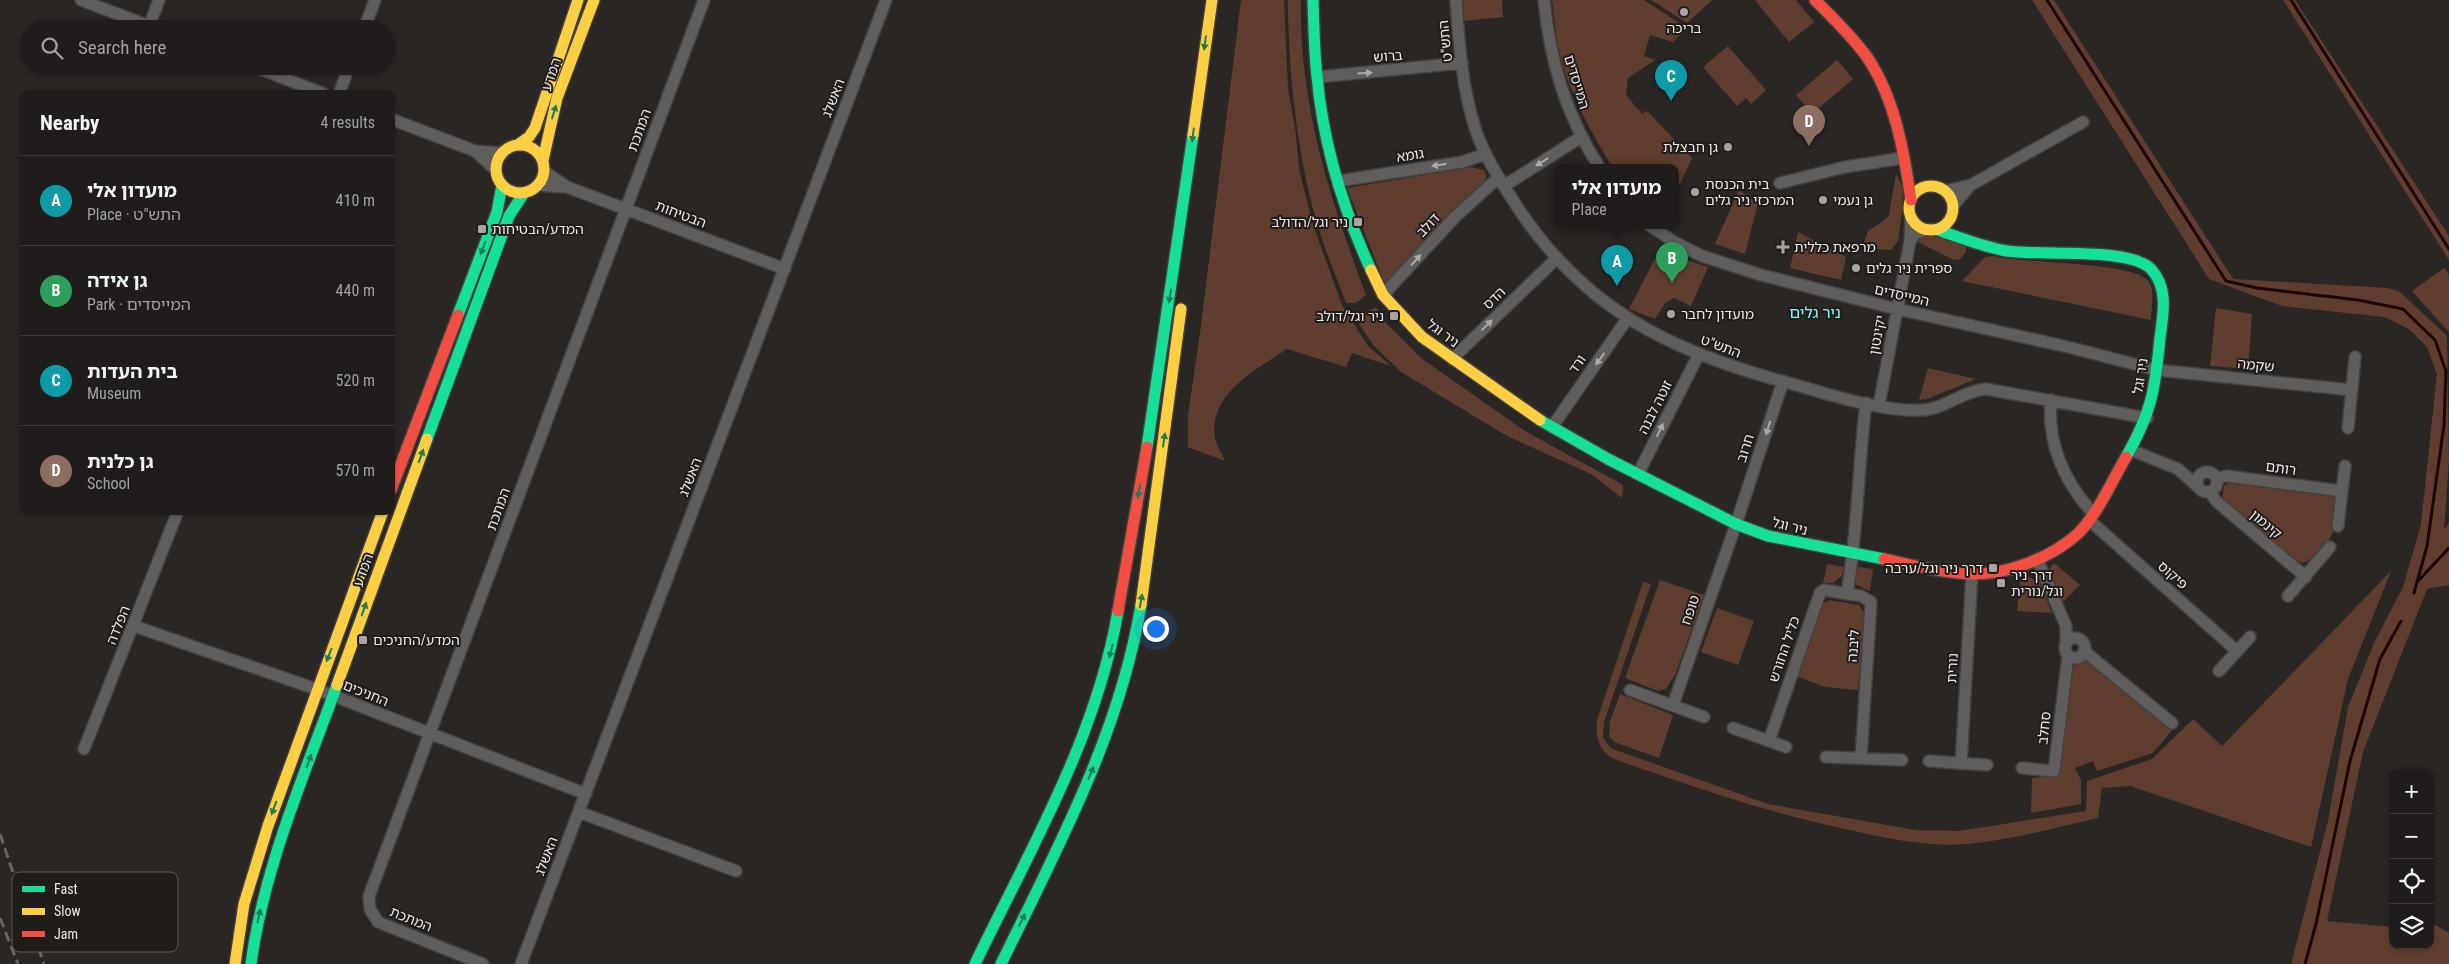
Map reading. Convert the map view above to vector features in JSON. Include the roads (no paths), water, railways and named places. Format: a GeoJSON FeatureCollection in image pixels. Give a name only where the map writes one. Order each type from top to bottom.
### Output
{"type":"FeatureCollection","features":[{"type":"Feature","properties":{"kind":"main road","name":"המדע"},"geometry":{"type":"LineString","coordinates":[[519,144],[529,137],[534,128],[578,0]]}},
{"type":"Feature","properties":{"kind":"main road","name":"המדע"},"geometry":{"type":"LineString","coordinates":[[544,165],[548,131],[564,80],[594,0]]}},
{"type":"Feature","properties":{"kind":"main road"},"geometry":{"type":"LineString","coordinates":[[975,964],[1066,776],[1106,671],[1113,642],[1177,252],[1212,0]]}},
{"type":"Feature","properties":{"kind":"main road","name":"ניר וגל"},"geometry":{"type":"LineString","coordinates":[[1313,0],[1316,77],[1322,118],[1338,181],[1357,239],[1384,296],[1412,328],[1507,398],[1552,427],[1736,524],[1786,542],[1936,570],[1972,574],[2001,570],[2037,559],[2076,537],[2091,517],[2131,450],[2147,418],[2158,370],[2163,294],[2157,277],[2145,264],[2130,257],[2008,251],[1938,230]]}},
{"type":"Feature","properties":{"kind":"main road"},"geometry":{"type":"LineString","coordinates":[[1815,0],[1864,53],[1874,68],[1889,102],[1903,158],[1911,200],[1911,217],[1918,227],[1925,230],[1938,230],[1946,225],[1953,211]]}},
{"type":"Feature","properties":{"kind":"main road"},"geometry":{"type":"LineString","coordinates":[[1200,170],[1223,9]]}},
{"type":"Feature","properties":{"kind":"main road"},"geometry":{"type":"LineString","coordinates":[[519,144],[533,148],[544,165],[538,185],[524,193],[512,192],[502,185],[496,170],[501,153],[507,148],[519,144]]}},
{"type":"Feature","properties":{"kind":"main road"},"geometry":{"type":"LineString","coordinates":[[1906,171],[1916,183],[1934,186],[1945,191],[1959,233],[1967,239]]}},
{"type":"Feature","properties":{"kind":"main road"},"geometry":{"type":"LineString","coordinates":[[395,479],[496,212],[502,185]]}},
{"type":"Feature","properties":{"kind":"main road"},"geometry":{"type":"LineString","coordinates":[[1911,200],[1920,189],[1927,186]]}},
{"type":"Feature","properties":{"kind":"main road","name":"המדע"},"geometry":{"type":"LineString","coordinates":[[251,964],[264,893],[332,696],[509,216],[524,193]]}},
{"type":"Feature","properties":{"kind":"main road"},"geometry":{"type":"LineString","coordinates":[[1000,964],[1086,785],[1107,736],[1126,675],[1134,644],[1148,563],[1183,298]]}},
{"type":"Feature","properties":{"kind":"main road","name":"המדע"},"geometry":{"type":"LineString","coordinates":[[235,964],[244,904],[254,867],[316,689],[381,515]]}},
{"type":"Feature","properties":{"kind":"street"},"geometry":{"type":"LineString","coordinates":[[81,0],[134,20]]}},
{"type":"Feature","properties":{"kind":"street"},"geometry":{"type":"LineString","coordinates":[[155,20],[159,0]]}},
{"type":"Feature","properties":{"kind":"street"},"geometry":{"type":"LineString","coordinates":[[367,20],[375,0]]}},
{"type":"Feature","properties":{"kind":"street","name":"המתכת"},"geometry":{"type":"LineString","coordinates":[[483,964],[378,922],[370,909],[369,896],[704,0]]}},
{"type":"Feature","properties":{"kind":"street","name":"האשלג"},"geometry":{"type":"LineString","coordinates":[[521,964],[886,0]]}},
{"type":"Feature","properties":{"kind":"street","name":"התש\"ט"},"geometry":{"type":"LineString","coordinates":[[1456,0],[1462,63],[1470,110],[1486,154],[1501,182],[1537,235],[1556,258],[1583,286],[1627,319],[1699,354],[1749,372],[1866,403],[1924,410],[1934,409],[1964,393],[1986,389],[2147,418]]}},
{"type":"Feature","properties":{"kind":"street","name":"המייסדים"},"geometry":{"type":"LineString","coordinates":[[1544,0],[1556,71],[1566,103],[1581,137],[1597,164]]}},
{"type":"Feature","properties":{"kind":"street","name":"ברוש"},"geometry":{"type":"LineString","coordinates":[[1316,77],[1462,63]]}},
{"type":"Feature","properties":{"kind":"street"},"geometry":{"type":"LineString","coordinates":[[276,75],[314,90]]}},
{"type":"Feature","properties":{"kind":"street"},"geometry":{"type":"LineString","coordinates":[[340,90],[345,75]]}},
{"type":"Feature","properties":{"kind":"street"},"geometry":{"type":"LineString","coordinates":[[395,121],[475,151],[501,153]]}},
{"type":"Feature","properties":{"kind":"street"},"geometry":{"type":"LineString","coordinates":[[1945,191],[1971,185],[2083,122]]}},
{"type":"Feature","properties":{"kind":"street","name":"דולב"},"geometry":{"type":"LineString","coordinates":[[1384,296],[1456,217],[1501,182],[1581,137]]}},
{"type":"Feature","properties":{"kind":"street"},"geometry":{"type":"LineString","coordinates":[[475,151],[496,170]]}},
{"type":"Feature","properties":{"kind":"street","name":"גומא"},"geometry":{"type":"LineString","coordinates":[[1338,181],[1462,162],[1486,154]]}},
{"type":"Feature","properties":{"kind":"street"},"geometry":{"type":"LineString","coordinates":[[1780,183],[1845,167],[1903,158]]}},
{"type":"Feature","properties":{"kind":"street","name":"הבטיחות"},"geometry":{"type":"LineString","coordinates":[[544,165],[567,188]]}},
{"type":"Feature","properties":{"kind":"street","name":"הבטיחות"},"geometry":{"type":"LineString","coordinates":[[538,185],[567,188],[785,269]]}},
{"type":"Feature","properties":{"kind":"street"},"geometry":{"type":"LineString","coordinates":[[1953,211],[1971,185]]}},
{"type":"Feature","properties":{"kind":"street","name":"יקינטון"},"geometry":{"type":"LineString","coordinates":[[1879,405],[1910,240],[1911,217]]}},
{"type":"Feature","properties":{"kind":"street","name":"המייסדים"},"geometry":{"type":"LineString","coordinates":[[1655,229],[1676,243],[1731,266],[1806,288],[2068,347],[2158,370]]}},
{"type":"Feature","properties":{"kind":"street"},"geometry":{"type":"LineString","coordinates":[[1910,240],[1914,234],[1925,230]]}},
{"type":"Feature","properties":{"kind":"street","name":"הדס"},"geometry":{"type":"LineString","coordinates":[[1452,359],[1556,258]]}},
{"type":"Feature","properties":{"kind":"street","name":"ורד"},"geometry":{"type":"LineString","coordinates":[[1552,427],[1627,319]]}},
{"type":"Feature","properties":{"kind":"street","name":"זוטה לבנה"},"geometry":{"type":"LineString","coordinates":[[1638,474],[1699,354]]}},
{"type":"Feature","properties":{"kind":"street"},"geometry":{"type":"LineString","coordinates":[[2348,428],[2355,357]]}},
{"type":"Feature","properties":{"kind":"street","name":"שקמה"},"geometry":{"type":"LineString","coordinates":[[2158,370],[2352,390]]}},
{"type":"Feature","properties":{"kind":"street","name":"חרוב"},"geometry":{"type":"LineString","coordinates":[[1736,524],[1783,381]]}},
{"type":"Feature","properties":{"kind":"street","name":"פיקוס"},"geometry":{"type":"LineString","coordinates":[[2051,400],[2050,423],[2052,436],[2070,486],[2091,517],[2237,651]]}},
{"type":"Feature","properties":{"kind":"street"},"geometry":{"type":"LineString","coordinates":[[1847,593],[1854,554],[1859,466],[1866,403]]}},
{"type":"Feature","properties":{"kind":"street"},"geometry":{"type":"LineString","coordinates":[[2131,450],[2178,469],[2212,473],[2217,478],[2217,485],[2210,492],[2203,491],[2178,469]]}},
{"type":"Feature","properties":{"kind":"street"},"geometry":{"type":"LineString","coordinates":[[2338,526],[2345,466]]}},
{"type":"Feature","properties":{"kind":"street"},"geometry":{"type":"LineString","coordinates":[[2198,486],[2198,477],[2206,472]]}},
{"type":"Feature","properties":{"kind":"street","name":"רותם"},"geometry":{"type":"LineString","coordinates":[[2217,478],[2227,476],[2342,491]]}},
{"type":"Feature","properties":{"kind":"street","name":"קינמון"},"geometry":{"type":"LineString","coordinates":[[2210,492],[2216,501],[2306,577]]}},
{"type":"Feature","properties":{"kind":"street","name":"הפלדה"},"geometry":{"type":"LineString","coordinates":[[84,749],[176,515]]}},
{"type":"Feature","properties":{"kind":"street","name":"טופח"},"geometry":{"type":"LineString","coordinates":[[1672,705],[1736,524]]}},
{"type":"Feature","properties":{"kind":"street"},"geometry":{"type":"LineString","coordinates":[[2288,596],[2330,547]]}},
{"type":"Feature","properties":{"kind":"street"},"geometry":{"type":"LineString","coordinates":[[2037,559],[2066,626],[2083,642],[2084,651],[2172,723]]}},
{"type":"Feature","properties":{"kind":"street","name":"נורית"},"geometry":{"type":"LineString","coordinates":[[1961,764],[1972,574]]}},
{"type":"Feature","properties":{"kind":"street","name":"כליל החורש"},"geometry":{"type":"LineString","coordinates":[[1769,741],[1817,598],[1824,590],[1847,593]]}},
{"type":"Feature","properties":{"kind":"street","name":"ליבנה"},"geometry":{"type":"LineString","coordinates":[[1847,593],[1862,596],[1871,602],[1861,758]]}},
{"type":"Feature","properties":{"kind":"street","name":"החניכים"},"geometry":{"type":"LineString","coordinates":[[134,626],[316,689],[586,794]]}},
{"type":"Feature","properties":{"kind":"street"},"geometry":{"type":"LineString","coordinates":[[2066,626],[2065,649],[2068,655],[2077,658],[2084,651]]}},
{"type":"Feature","properties":{"kind":"street"},"geometry":{"type":"LineString","coordinates":[[2220,671],[2250,637]]}},
{"type":"Feature","properties":{"kind":"street"},"geometry":{"type":"LineString","coordinates":[[2066,643],[2071,639],[2077,638]]}},
{"type":"Feature","properties":{"kind":"street","name":"סחלב"},"geometry":{"type":"LineString","coordinates":[[2022,768],[2054,770],[2068,655]]}},
{"type":"Feature","properties":{"kind":"street"},"geometry":{"type":"LineString","coordinates":[[1630,690],[1704,716]]}},
{"type":"Feature","properties":{"kind":"street"},"geometry":{"type":"LineString","coordinates":[[1733,728],[1786,747]]}},
{"type":"Feature","properties":{"kind":"street"},"geometry":{"type":"LineString","coordinates":[[1826,757],[1902,760]]}},
{"type":"Feature","properties":{"kind":"street"},"geometry":{"type":"LineString","coordinates":[[1930,761],[1987,765]]}},
{"type":"Feature","properties":{"kind":"street"},"geometry":{"type":"LineString","coordinates":[[579,812],[736,871]]}},
{"type":"Feature","properties":{"kind":"waterway"},"geometry":{"type":"LineString","coordinates":[[2047,0],[2226,281],[2257,288],[2358,300],[2403,309],[2435,340],[2446,371],[2444,425],[2427,546],[2414,593]]}},
{"type":"Feature","properties":{"kind":"waterway"},"geometry":{"type":"LineString","coordinates":[[2291,0],[2449,249]]}},
{"type":"Feature","properties":{"kind":"waterway"},"geometry":{"type":"LineString","coordinates":[[2419,580],[2449,548]]}},
{"type":"Feature","properties":{"kind":"waterway"},"geometry":{"type":"LineString","coordinates":[[2305,964],[2316,924],[2350,761],[2380,659],[2401,621]]}},
{"type":"Feature","properties":{"kind":"railway"},"geometry":{"type":"LineString","coordinates":[[0,834],[13,872]]}},
{"type":"Feature","properties":{"kind":"railway"},"geometry":{"type":"LineString","coordinates":[[0,918],[12,949]]}},
{"type":"Feature","properties":{"kind":"railway"},"geometry":{"type":"LineString","coordinates":[[13,952],[18,964]]}},
{"type":"Feature","properties":{"kind":"railway"},"geometry":{"type":"LineString","coordinates":[[40,952],[44,964]]}},
{"type":"Feature","properties":{"kind":"place","name":"בריכה"},"geometry":{"type":"Point","coordinates":[1684,12]}},
{"type":"Feature","properties":{"kind":"place","name":"בית העדות"},"geometry":{"type":"Point","coordinates":[1671,101]}},
{"type":"Feature","properties":{"kind":"place","name":"גן כלנית"},"geometry":{"type":"Point","coordinates":[1809,146]}},
{"type":"Feature","properties":{"kind":"place","name":"גן חבצלת"},"geometry":{"type":"Point","coordinates":[1728,147]}},
{"type":"Feature","properties":{"kind":"place","name":"בית הכנסת המרכזי ניר גלים"},"geometry":{"type":"Point","coordinates":[1695,192]}},
{"type":"Feature","properties":{"kind":"place","name":"גן נעמי"},"geometry":{"type":"Point","coordinates":[1823,200]}},
{"type":"Feature","properties":{"kind":"place","name":"ניר וגל/הדולב"},"geometry":{"type":"Point","coordinates":[1358,222]}},
{"type":"Feature","properties":{"kind":"place","name":"המדע/הבטיחות"},"geometry":{"type":"Point","coordinates":[482,229]}},
{"type":"Feature","properties":{"kind":"place","name":"מרפאת כללית"},"geometry":{"type":"Point","coordinates":[1783,247]}},
{"type":"Feature","properties":{"kind":"place","name":"ספרית ניר גלים"},"geometry":{"type":"Point","coordinates":[1856,268]}},
{"type":"Feature","properties":{"kind":"place","name":"גן אידה"},"geometry":{"type":"Point","coordinates":[1672,283]}},
{"type":"Feature","properties":{"kind":"place","name":"מועדון אלי"},"geometry":{"type":"Point","coordinates":[1617,286]}},
{"type":"Feature","properties":{"kind":"place","name":"מועדון לחבר"},"geometry":{"type":"Point","coordinates":[1671,314]}},
{"type":"Feature","properties":{"kind":"place","name":"ניר וגל/דולב"},"geometry":{"type":"Point","coordinates":[1394,316]}},
{"type":"Feature","properties":{"kind":"place","name":"דרך ניר וגל/ערבה"},"geometry":{"type":"Point","coordinates":[1993,568]}},
{"type":"Feature","properties":{"kind":"place","name":"דרך ניר וגל/נורית"},"geometry":{"type":"Point","coordinates":[2001,583]}},
{"type":"Feature","properties":{"kind":"place","name":"המדע/החניכים"},"geometry":{"type":"Point","coordinates":[363,640]}},
{"type":"Feature","properties":{"kind":"district","name":"ניר גלים"},"geometry":{"type":"Point","coordinates":[1815,312]}}]}
